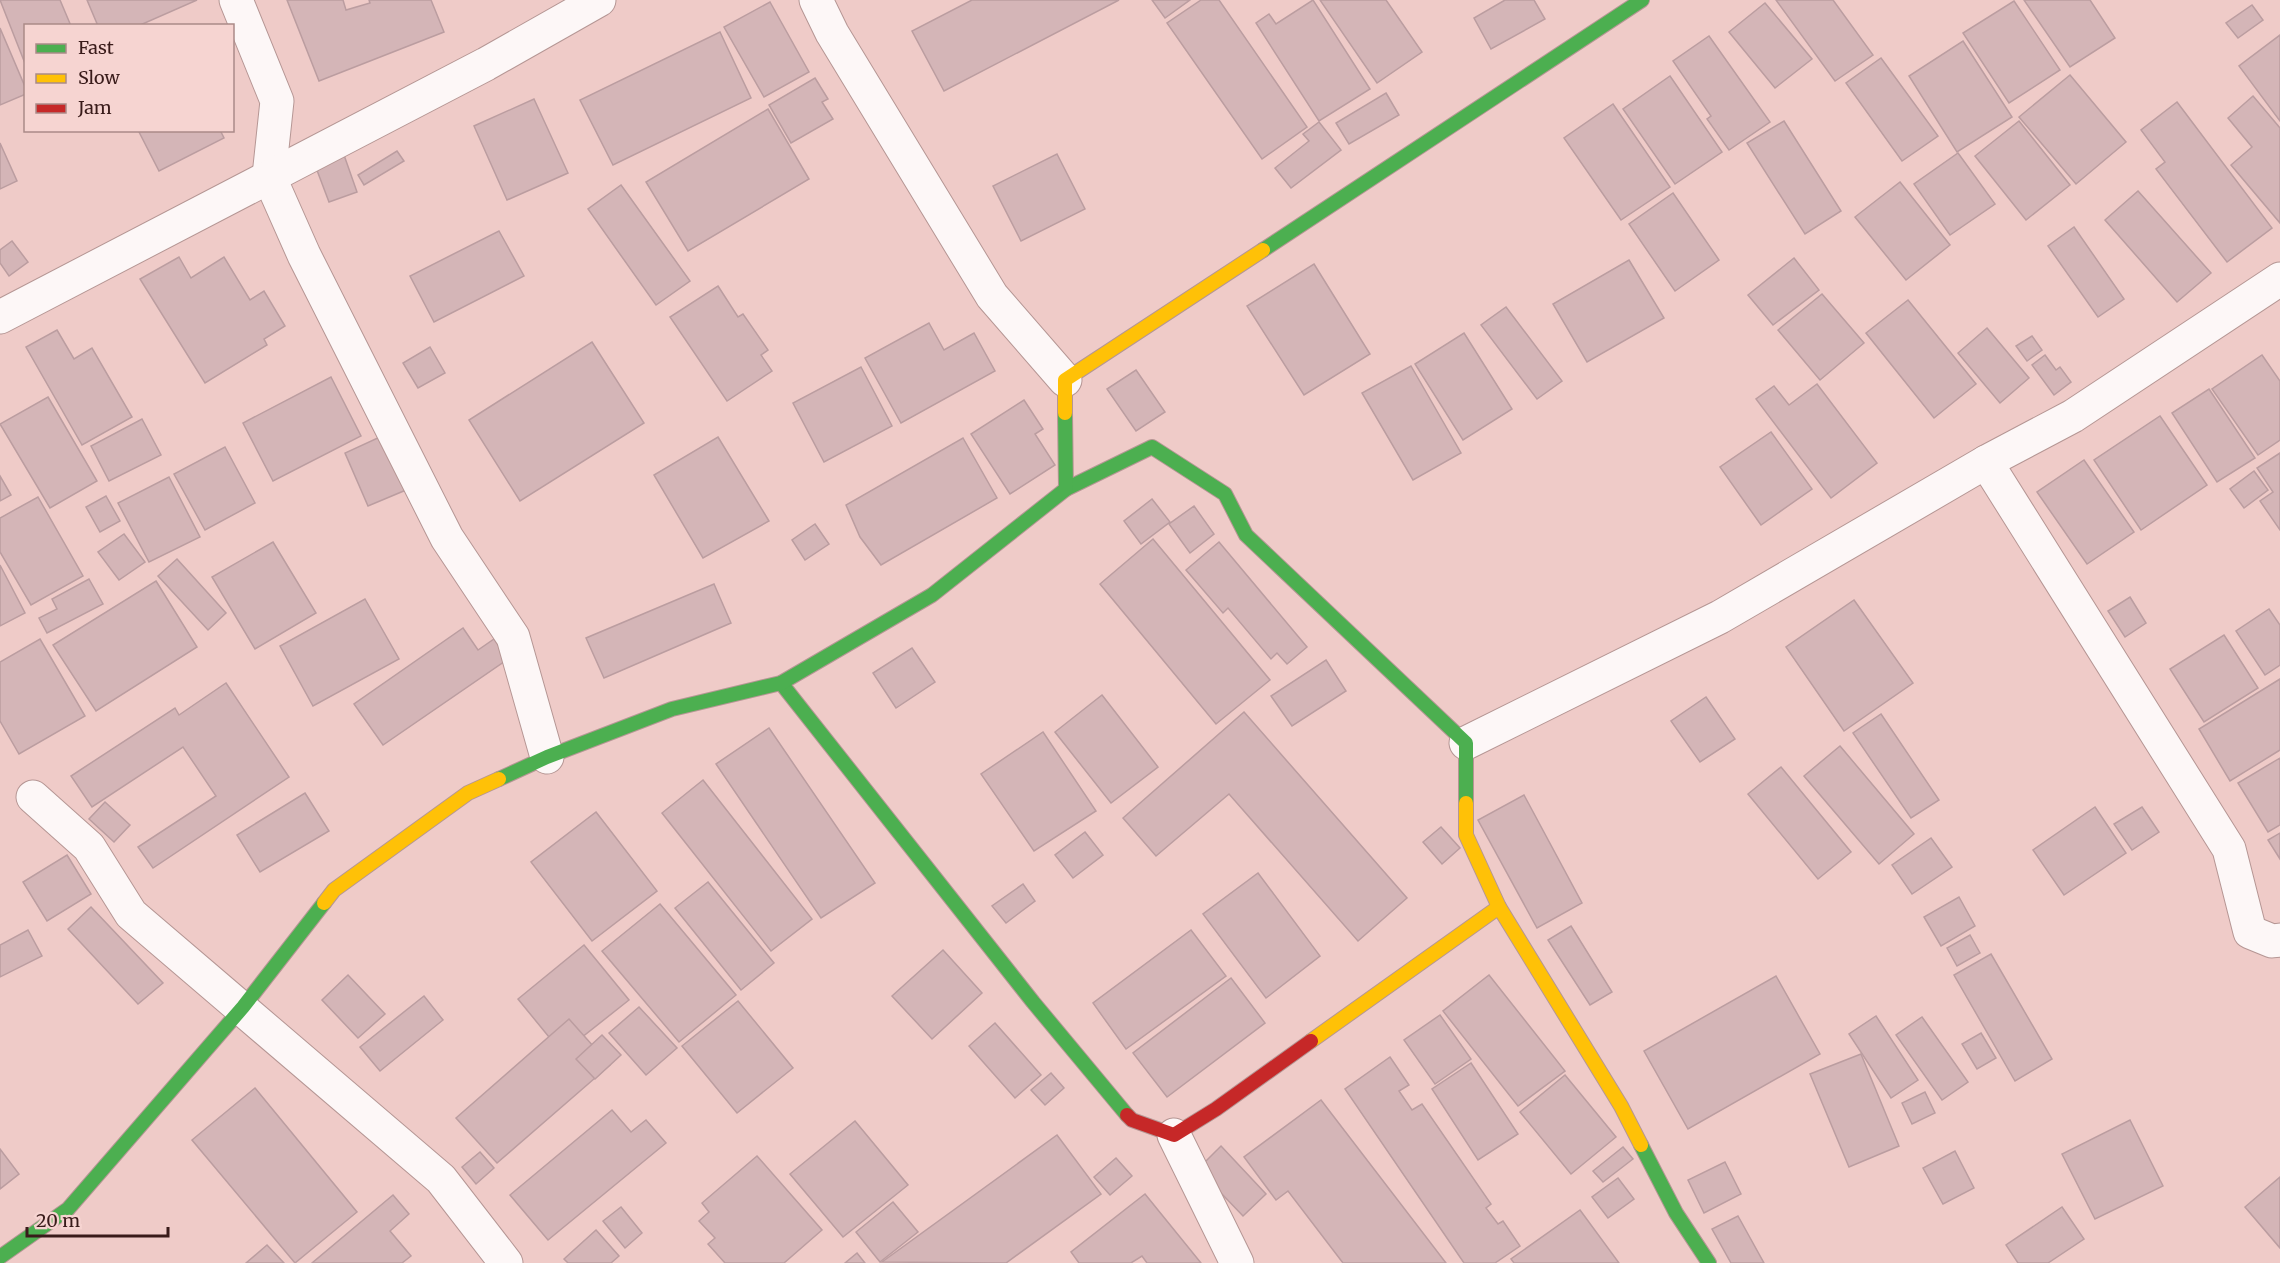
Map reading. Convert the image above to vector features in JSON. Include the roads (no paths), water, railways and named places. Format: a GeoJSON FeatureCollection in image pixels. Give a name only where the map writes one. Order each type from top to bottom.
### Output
{"type":"FeatureCollection","features":[{"type":"Feature","properties":{"kind":"street"},"geometry":{"type":"LineString","coordinates":[[236,0],[277,101],[269,176],[303,255],[447,538],[513,637],[547,757]]}},
{"type":"Feature","properties":{"kind":"street"},"geometry":{"type":"LineString","coordinates":[[0,317],[486,64],[599,0]]}},
{"type":"Feature","properties":{"kind":"street"},"geometry":{"type":"LineString","coordinates":[[816,0],[832,33],[992,296],[1065,380],[1066,489]]}},
{"type":"Feature","properties":{"kind":"street"},"geometry":{"type":"LineString","coordinates":[[1065,380],[1642,0]]}},
{"type":"Feature","properties":{"kind":"street"},"geometry":{"type":"LineString","coordinates":[[1466,743],[1719,617],[1986,462],[2073,416],[2280,279]]}},
{"type":"Feature","properties":{"kind":"street"},"geometry":{"type":"LineString","coordinates":[[0,1257],[68,1209],[243,1007],[334,890],[468,793],[547,757],[672,709],[781,683],[932,595],[1066,489],[1152,447],[1225,494],[1246,535],[1466,743],[1466,835],[1499,908],[1621,1106],[1676,1213],[1709,1263]]}},
{"type":"Feature","properties":{"kind":"street"},"geometry":{"type":"LineString","coordinates":[[1986,462],[2229,849],[2250,932],[2272,941],[2280,940]]}},
{"type":"Feature","properties":{"kind":"street"},"geometry":{"type":"LineString","coordinates":[[781,683],[1025,993],[1132,1120],[1174,1135],[1237,1263]]}},
{"type":"Feature","properties":{"kind":"street"},"geometry":{"type":"LineString","coordinates":[[33,797],[88,847],[131,914],[243,1007],[441,1179],[506,1263]]}},
{"type":"Feature","properties":{"kind":"street"},"geometry":{"type":"LineString","coordinates":[[1174,1135],[1216,1109],[1499,908]]}}]}
